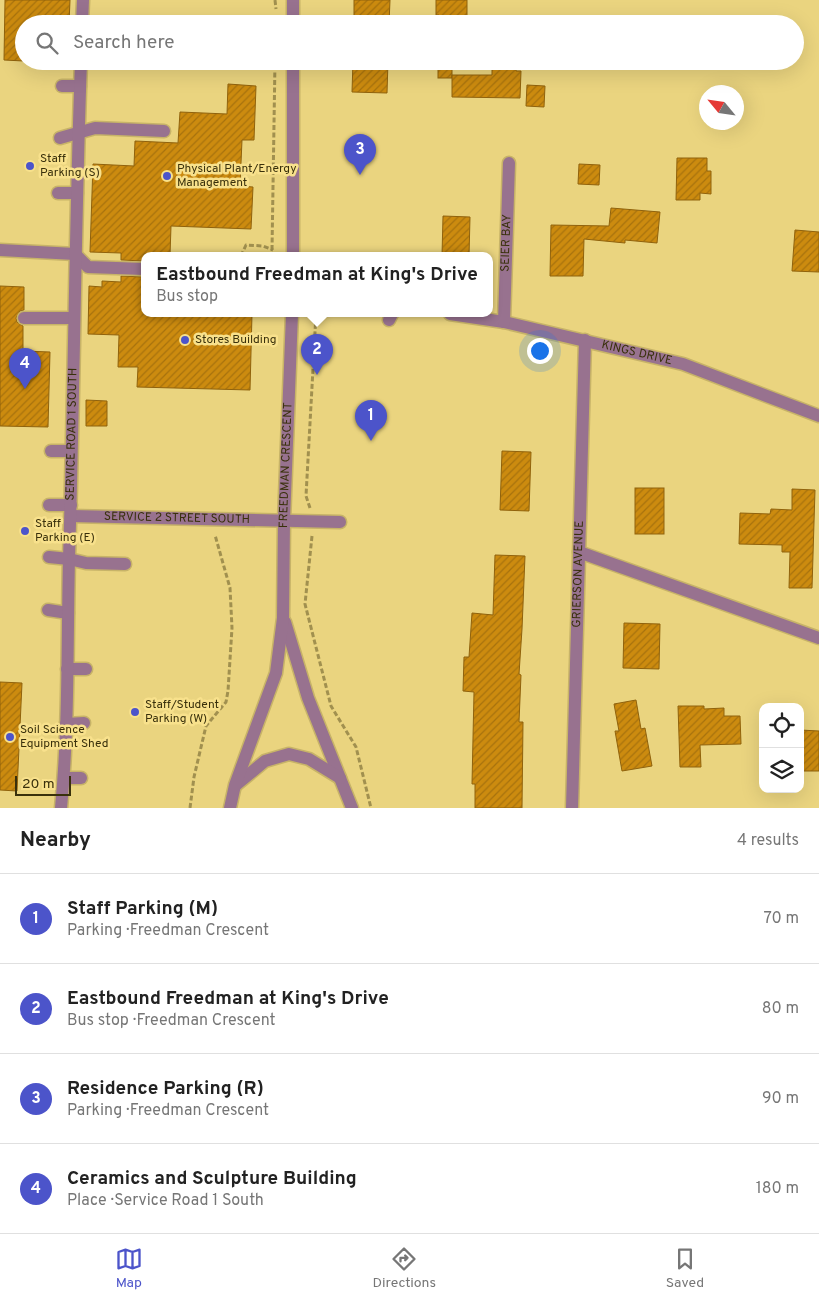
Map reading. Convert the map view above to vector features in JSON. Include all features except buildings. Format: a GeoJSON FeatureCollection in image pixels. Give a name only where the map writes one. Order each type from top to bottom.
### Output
{"type":"FeatureCollection","features":[{"type":"Feature","properties":{"kind":"street"},"geometry":{"type":"LineString","coordinates":[[83,0],[86,15]]}},
{"type":"Feature","properties":{"kind":"street"},"geometry":{"type":"LineString","coordinates":[[293,0],[293,15]]}},
{"type":"Feature","properties":{"kind":"street","name":"SERVICE ROAD 1 SOUTH"},"geometry":{"type":"LineString","coordinates":[[61,808],[66,724],[80,86],[84,70]]}},
{"type":"Feature","properties":{"kind":"street"},"geometry":{"type":"LineString","coordinates":[[293,70],[293,252]]}},
{"type":"Feature","properties":{"kind":"street"},"geometry":{"type":"LineString","coordinates":[[62,86],[80,86]]}},
{"type":"Feature","properties":{"kind":"street"},"geometry":{"type":"LineString","coordinates":[[60,138],[95,128],[164,131]]}},
{"type":"Feature","properties":{"kind":"street","name":"SEIER BAY"},"geometry":{"type":"LineString","coordinates":[[504,322],[509,163]]}},
{"type":"Feature","properties":{"kind":"street"},"geometry":{"type":"LineString","coordinates":[[58,193],[77,193]]}},
{"type":"Feature","properties":{"kind":"street"},"geometry":{"type":"LineString","coordinates":[[0,250],[75,254],[88,267],[141,268]]}},
{"type":"Feature","properties":{"kind":"street","name":"FREEDMAN CRESCENT"},"geometry":{"type":"LineString","coordinates":[[230,808],[236,785],[276,673],[283,618],[284,521],[292,317]]}},
{"type":"Feature","properties":{"kind":"street","name":"KINGS DRIVE"},"geometry":{"type":"LineString","coordinates":[[470,317],[504,322],[683,364],[819,416]]}},
{"type":"Feature","properties":{"kind":"street"},"geometry":{"type":"LineString","coordinates":[[24,318],[74,318]]}},
{"type":"Feature","properties":{"kind":"street","name":"GRIERSON AVENUE"},"geometry":{"type":"LineString","coordinates":[[572,808],[584,340]]}},
{"type":"Feature","properties":{"kind":"street"},"geometry":{"type":"LineString","coordinates":[[51,451],[71,451]]}},
{"type":"Feature","properties":{"kind":"street","name":"SERVICE 2 STREET SOUTH"},"geometry":{"type":"LineString","coordinates":[[50,505],[71,511],[340,522]]}},
{"type":"Feature","properties":{"kind":"street"},"geometry":{"type":"LineString","coordinates":[[579,552],[819,638]]}},
{"type":"Feature","properties":{"kind":"street"},"geometry":{"type":"LineString","coordinates":[[48,557],[69,559],[86,564],[125,564]]}},
{"type":"Feature","properties":{"kind":"street"},"geometry":{"type":"LineString","coordinates":[[48,610],[68,613]]}},
{"type":"Feature","properties":{"kind":"street","name":"FREEDMAN CRESCENT"},"geometry":{"type":"LineString","coordinates":[[283,618],[308,698],[352,808]]}},
{"type":"Feature","properties":{"kind":"street"},"geometry":{"type":"LineString","coordinates":[[67,669],[86,669]]}},
{"type":"Feature","properties":{"kind":"street"},"geometry":{"type":"LineString","coordinates":[[66,724],[84,723]]}},
{"type":"Feature","properties":{"kind":"street"},"geometry":{"type":"LineString","coordinates":[[236,785],[265,761],[289,754],[309,758],[340,778]]}},
{"type":"Feature","properties":{"kind":"street"},"geometry":{"type":"LineString","coordinates":[[64,778],[82,778]]}},
{"type":"Feature","properties":{"kind":"path"},"geometry":{"type":"LineString","coordinates":[[272,250],[275,70]]}},
{"type":"Feature","properties":{"kind":"path"},"geometry":{"type":"LineString","coordinates":[[243,252],[246,246],[263,246],[279,252]]}},
{"type":"Feature","properties":{"kind":"path"},"geometry":{"type":"LineString","coordinates":[[316,317],[306,496],[314,522],[305,604],[331,706],[356,747],[371,808]]}},
{"type":"Feature","properties":{"kind":"path"},"geometry":{"type":"LineString","coordinates":[[190,808],[194,777],[206,726],[226,702],[228,691],[232,628],[230,588],[215,535]]}},
{"type":"Feature","properties":{"kind":"place","name":"Staff Parking (S)"},"geometry":{"type":"Point","coordinates":[30,166]}},
{"type":"Feature","properties":{"kind":"place","name":"Residence Parking (R)"},"geometry":{"type":"Point","coordinates":[360,175]}},
{"type":"Feature","properties":{"kind":"place","name":"Physical Plant/Energy Management"},"geometry":{"type":"Point","coordinates":[167,176]}},
{"type":"Feature","properties":{"kind":"place","name":"Stores Building"},"geometry":{"type":"Point","coordinates":[185,340]}},
{"type":"Feature","properties":{"kind":"place","name":"Eastbound Freedman at King's Drive"},"geometry":{"type":"Point","coordinates":[317,375]}},
{"type":"Feature","properties":{"kind":"place","name":"Ceramics and Sculpture Building"},"geometry":{"type":"Point","coordinates":[25,389]}},
{"type":"Feature","properties":{"kind":"place","name":"Staff Parking (M)"},"geometry":{"type":"Point","coordinates":[371,441]}},
{"type":"Feature","properties":{"kind":"place","name":"Staff Parking (E)"},"geometry":{"type":"Point","coordinates":[25,531]}},
{"type":"Feature","properties":{"kind":"place","name":"Staff/Student Parking (W)"},"geometry":{"type":"Point","coordinates":[135,712]}},
{"type":"Feature","properties":{"kind":"place","name":"Soil Science Equipment Shed"},"geometry":{"type":"Point","coordinates":[10,737]}}]}
